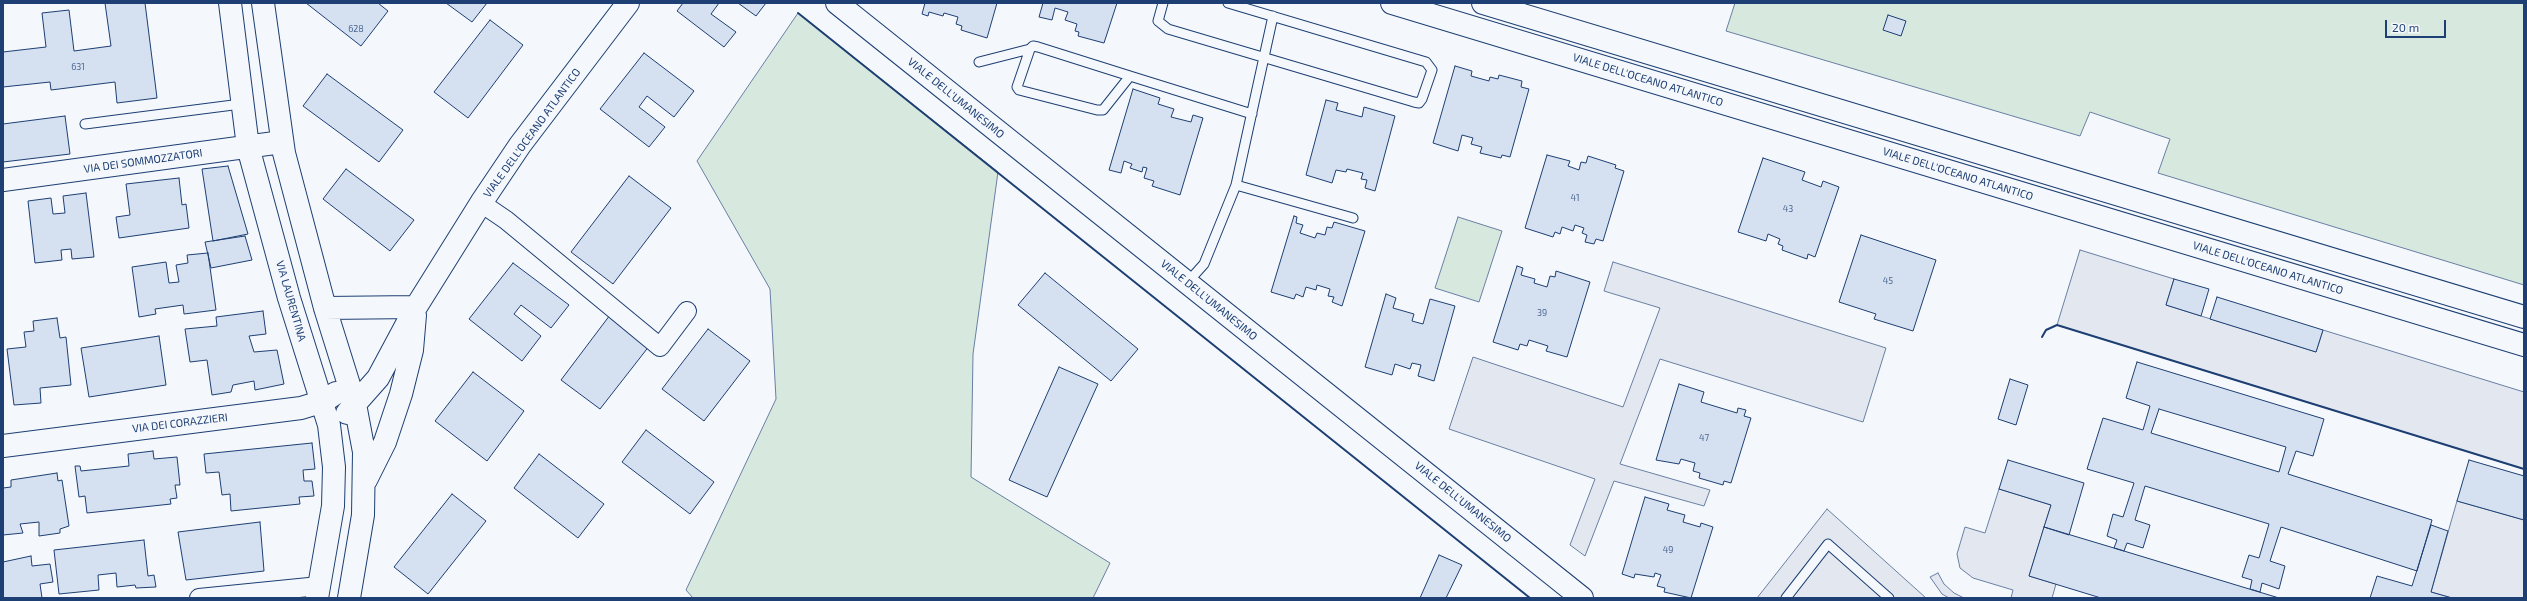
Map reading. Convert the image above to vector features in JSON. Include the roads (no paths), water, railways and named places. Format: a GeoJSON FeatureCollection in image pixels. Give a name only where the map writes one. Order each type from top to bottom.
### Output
{"type":"FeatureCollection","features":[{"type":"Feature","properties":{"kind":"main road","name":"VIA LAURENTINA"},"geometry":{"type":"LineString","coordinates":[[230,3],[248,147],[313,377],[324,401],[330,432],[334,467],[333,506],[318,592]]}},
{"type":"Feature","properties":{"kind":"main road"},"geometry":{"type":"LineString","coordinates":[[263,3],[282,142],[325,308],[355,404],[364,452],[365,481],[363,515],[349,598]]}},
{"type":"Feature","properties":{"kind":"main road","name":"VIALE DELL'OCEANO ATLANTICO"},"geometry":{"type":"LineString","coordinates":[[330,432],[378,378],[416,307],[481,203],[520,145],[628,3]]}},
{"type":"Feature","properties":{"kind":"main road","name":"VIALE DELL'UMANESIMO"},"geometry":{"type":"LineString","coordinates":[[837,3],[1582,598]]}},
{"type":"Feature","properties":{"kind":"main road","name":"VIALE DELL'OCEANO ATLANTICO"},"geometry":{"type":"LineString","coordinates":[[1392,3],[2524,344]]}},
{"type":"Feature","properties":{"kind":"main road"},"geometry":{"type":"LineString","coordinates":[[1483,3],[2524,317]]}},
{"type":"Feature","properties":{"kind":"main road","name":"VIA DEI SOMMOZZATORI"},"geometry":{"type":"LineString","coordinates":[[3,180],[282,142]]}},
{"type":"Feature","properties":{"kind":"main road"},"geometry":{"type":"LineString","coordinates":[[325,308],[416,307]]}},
{"type":"Feature","properties":{"kind":"main road","name":"VIALE DELL'OCEANO ATLANTICO"},"geometry":{"type":"LineString","coordinates":[[365,481],[385,442],[401,394],[412,350],[416,307]]}},
{"type":"Feature","properties":{"kind":"main road","name":"VIA DEI CORAZZIERI"},"geometry":{"type":"LineString","coordinates":[[3,446],[293,409],[324,401],[340,391],[348,379]]}},
{"type":"Feature","properties":{"kind":"street"},"geometry":{"type":"LineString","coordinates":[[481,203],[506,220],[660,347],[687,310]]}},
{"type":"Feature","properties":{"kind":"street"},"geometry":{"type":"LineString","coordinates":[[199,598],[318,592]]}},
{"type":"Feature","properties":{"kind":"lane"},"geometry":{"type":"LineString","coordinates":[[1163,3],[1158,21],[1168,29],[1419,103],[1432,70],[1426,62],[1228,3]]}},
{"type":"Feature","properties":{"kind":"lane"},"geometry":{"type":"LineString","coordinates":[[1187,283],[1204,264],[1236,185],[1273,16]]}},
{"type":"Feature","properties":{"kind":"lane"},"geometry":{"type":"LineString","coordinates":[[979,62],[1030,49],[1033,46],[1252,114]]}},
{"type":"Feature","properties":{"kind":"lane"},"geometry":{"type":"LineString","coordinates":[[1030,49],[1017,87],[1026,92],[1097,110],[1103,110],[1130,76]]}},
{"type":"Feature","properties":{"kind":"lane"},"geometry":{"type":"LineString","coordinates":[[85,124],[242,104]]}},
{"type":"Feature","properties":{"kind":"lane"},"geometry":{"type":"LineString","coordinates":[[1236,185],[1353,218]]}},
{"type":"Feature","properties":{"kind":"lane"},"geometry":{"type":"LineString","coordinates":[[1786,598],[1828,544],[1889,598]]}}]}
